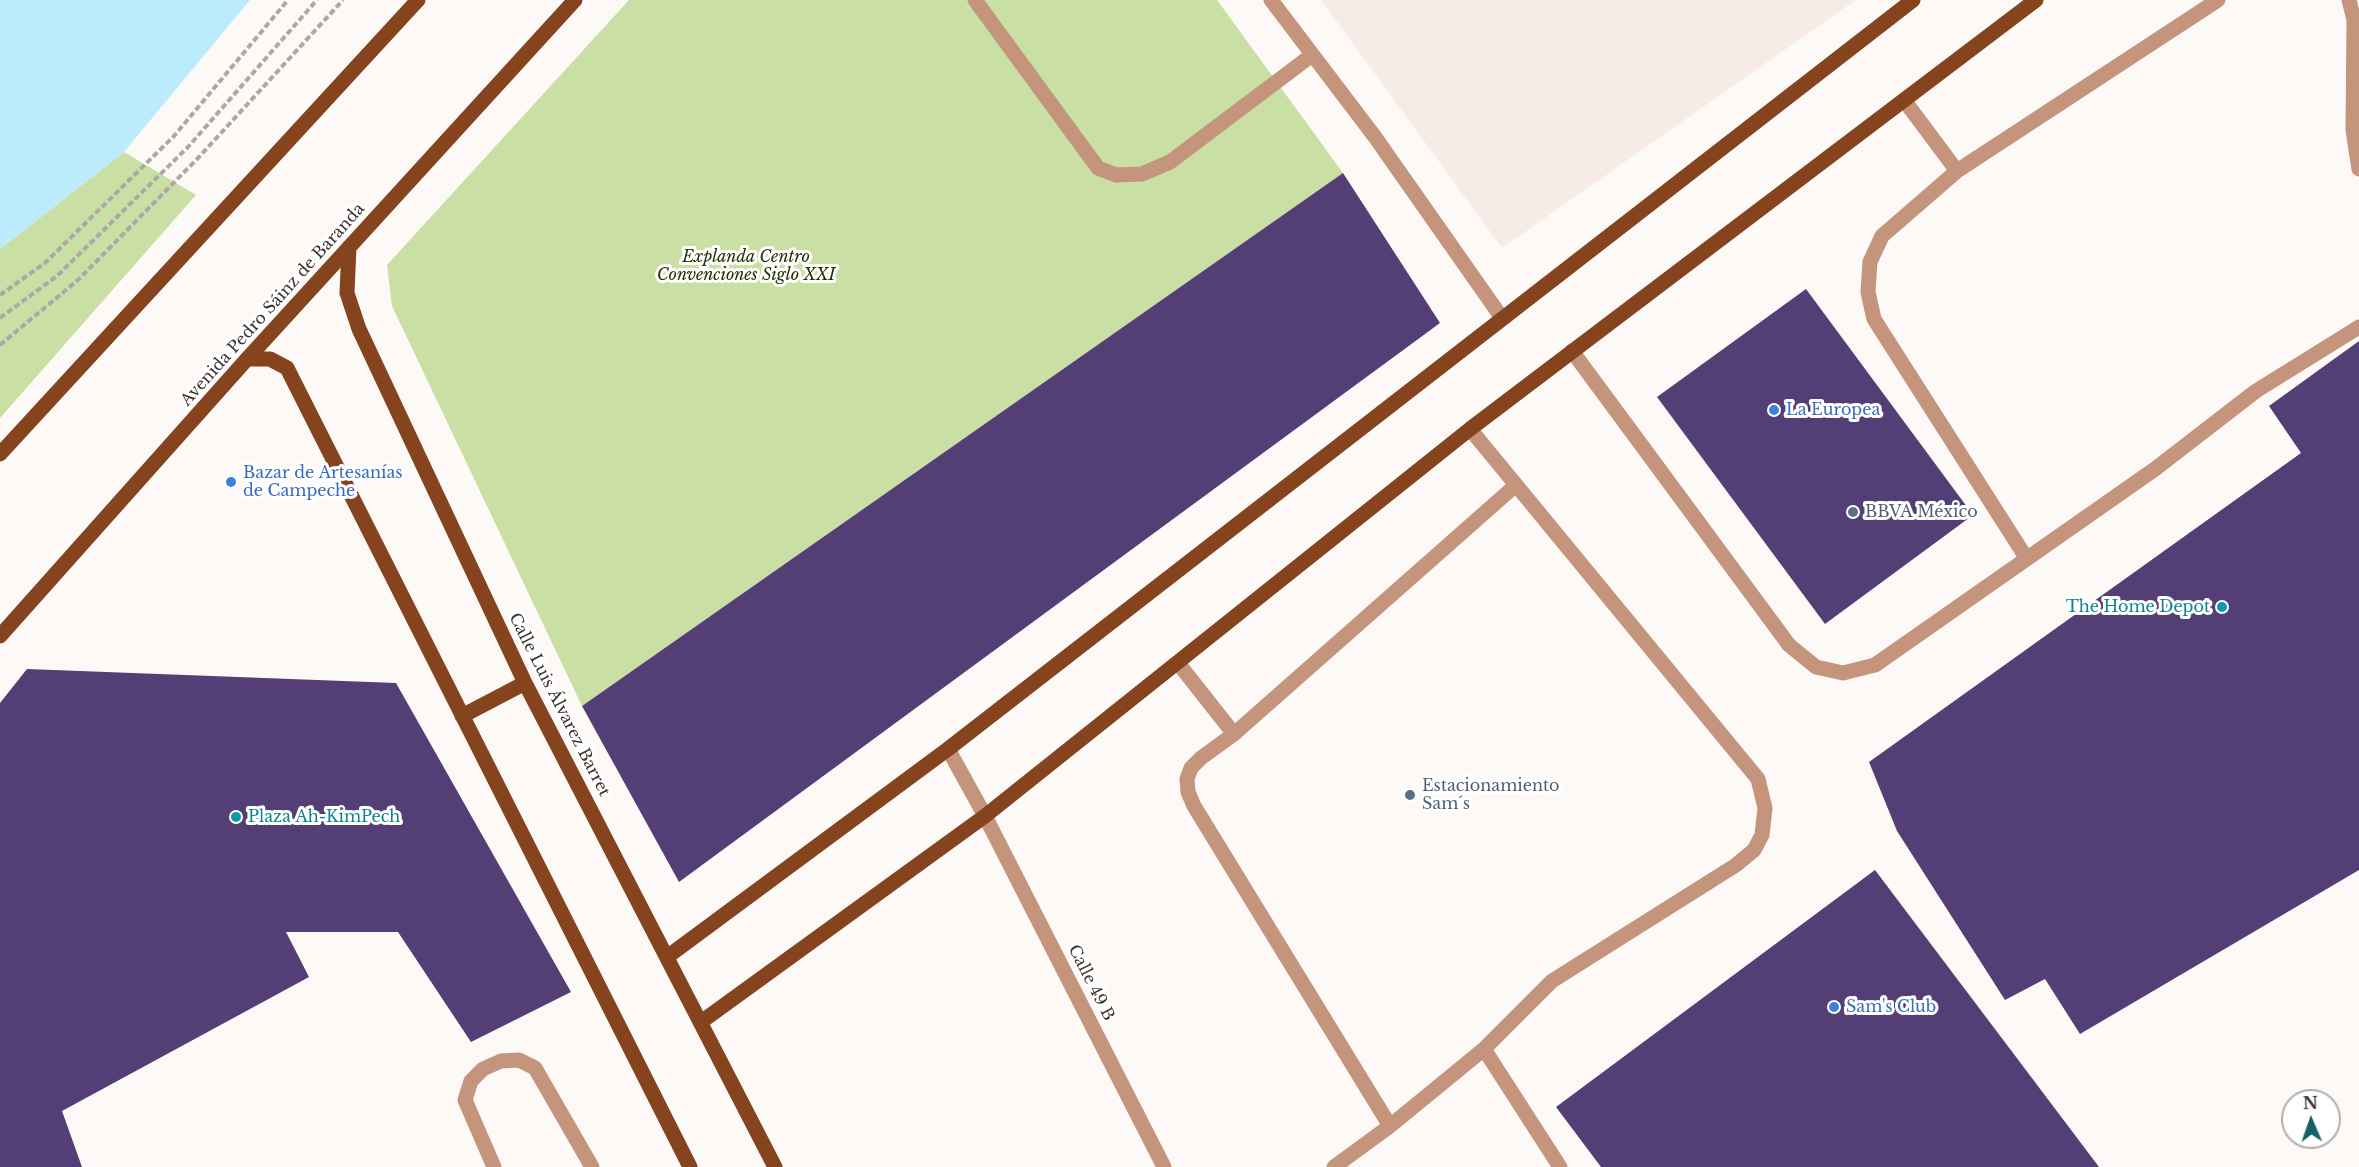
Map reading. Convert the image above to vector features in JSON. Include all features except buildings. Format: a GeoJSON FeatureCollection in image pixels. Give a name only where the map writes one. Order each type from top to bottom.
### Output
{"type":"FeatureCollection","features":[{"type":"Feature","properties":{"kind":"main road"},"geometry":{"type":"LineString","coordinates":[[0,454],[418,0]]}},
{"type":"Feature","properties":{"kind":"main road","name":"Avenida Pedro Sáinz de Baranda"},"geometry":{"type":"LineString","coordinates":[[0,636],[247,359],[575,0]]}},
{"type":"Feature","properties":{"kind":"main road"},"geometry":{"type":"LineString","coordinates":[[668,957],[948,749],[1913,0]]}},
{"type":"Feature","properties":{"kind":"main road"},"geometry":{"type":"LineString","coordinates":[[701,1022],[986,816],[1470,429],[2036,0]]}},
{"type":"Feature","properties":{"kind":"main road","name":"Calle Luis Álvarez Barret"},"geometry":{"type":"LineString","coordinates":[[349,248],[347,293],[359,329],[525,683],[775,1167]]}},
{"type":"Feature","properties":{"kind":"main road"},"geometry":{"type":"LineString","coordinates":[[247,359],[270,359],[287,368],[690,1167]]}},
{"type":"Feature","properties":{"kind":"main road"},"geometry":{"type":"LineString","coordinates":[[462,716],[525,683]]}},
{"type":"Feature","properties":{"kind":"street"},"geometry":{"type":"LineString","coordinates":[[975,0],[1098,168],[1116,175],[1142,174],[1170,162],[1312,55]]}},
{"type":"Feature","properties":{"kind":"street"},"geometry":{"type":"LineString","coordinates":[[1271,0],[1376,137],[1502,318]]}},
{"type":"Feature","properties":{"kind":"street"},"geometry":{"type":"LineString","coordinates":[[2027,559],[1874,319],[1868,292],[1870,262],[1882,236],[1957,171],[2218,0]]}},
{"type":"Feature","properties":{"kind":"street"},"geometry":{"type":"LineString","coordinates":[[2349,0],[2354,20],[2353,130],[2359,169]]}},
{"type":"Feature","properties":{"kind":"street"},"geometry":{"type":"LineString","coordinates":[[1904,100],[1957,171]]}},
{"type":"Feature","properties":{"kind":"street"},"geometry":{"type":"LineString","coordinates":[[1572,351],[1789,645],[1816,668],[1843,673],[1875,665],[2155,469],[2256,391],[2359,327]]}},
{"type":"Feature","properties":{"kind":"street"},"geometry":{"type":"LineString","coordinates":[[1334,1167],[1390,1126],[1484,1049],[1552,981],[1736,865],[1754,850],[1762,835],[1765,808],[1758,779],[1470,429]]}},
{"type":"Feature","properties":{"kind":"street"},"geometry":{"type":"LineString","coordinates":[[1390,1126],[1188,792],[1187,779],[1191,768],[1234,734],[1516,485]]}},
{"type":"Feature","properties":{"kind":"street"},"geometry":{"type":"LineString","coordinates":[[1178,663],[1234,734]]}},
{"type":"Feature","properties":{"kind":"street","name":"Calle 49 B"},"geometry":{"type":"LineString","coordinates":[[948,749],[986,816],[1164,1167]]}},
{"type":"Feature","properties":{"kind":"street"},"geometry":{"type":"LineString","coordinates":[[1484,1049],[1560,1167]]}},
{"type":"Feature","properties":{"kind":"street"},"geometry":{"type":"LineString","coordinates":[[494,1167],[465,1100],[471,1081],[483,1068],[501,1061],[519,1060],[535,1068],[592,1167]]}},
{"type":"Feature","properties":{"kind":"path"},"geometry":{"type":"LineString","coordinates":[[0,295],[45,263],[174,136],[288,0]]}},
{"type":"Feature","properties":{"kind":"path"},"geometry":{"type":"LineString","coordinates":[[0,318],[57,276],[188,147],[317,0]]}},
{"type":"Feature","properties":{"kind":"path"},"geometry":{"type":"LineString","coordinates":[[0,345],[78,280],[199,157],[343,0]]}},
{"type":"Feature","properties":{"kind":"shaded area"},"geometry":{"type":"Polygon","coordinates":[[[1321,0],[1856,0],[1502,248],[1321,0]]]}},
{"type":"Feature","properties":{"kind":"green space","name":"Explanda Centro Convenciones Siglo XXI"},"geometry":{"type":"Polygon","coordinates":[[[629,0],[1217,0],[1343,173],[582,706],[392,306],[387,265],[629,0]]]}},
{"type":"Feature","properties":{"kind":"green space"},"geometry":{"type":"Polygon","coordinates":[[[124,152],[196,195],[0,418],[0,249],[124,152]]]}},
{"type":"Feature","properties":{"kind":"water"},"geometry":{"type":"Polygon","coordinates":[[[0,0],[250,0],[124,152],[0,249],[0,0]]]}},
{"type":"Feature","properties":{"kind":"place","name":"La Europea"},"geometry":{"type":"Point","coordinates":[1774,410]}},
{"type":"Feature","properties":{"kind":"place","name":"Bazar de Artesanías de Campeche"},"geometry":{"type":"Point","coordinates":[231,482]}},
{"type":"Feature","properties":{"kind":"place","name":"BBVA México"},"geometry":{"type":"Point","coordinates":[1853,512]}},
{"type":"Feature","properties":{"kind":"place","name":"The Home Depot"},"geometry":{"type":"Point","coordinates":[2222,607]}},
{"type":"Feature","properties":{"kind":"place","name":"Estacionamiento Sam´s"},"geometry":{"type":"Point","coordinates":[1410,795]}},
{"type":"Feature","properties":{"kind":"place","name":"Plaza Ah-KimPech"},"geometry":{"type":"Point","coordinates":[236,817]}},
{"type":"Feature","properties":{"kind":"place","name":"Sam's Club"},"geometry":{"type":"Point","coordinates":[1834,1007]}}]}
